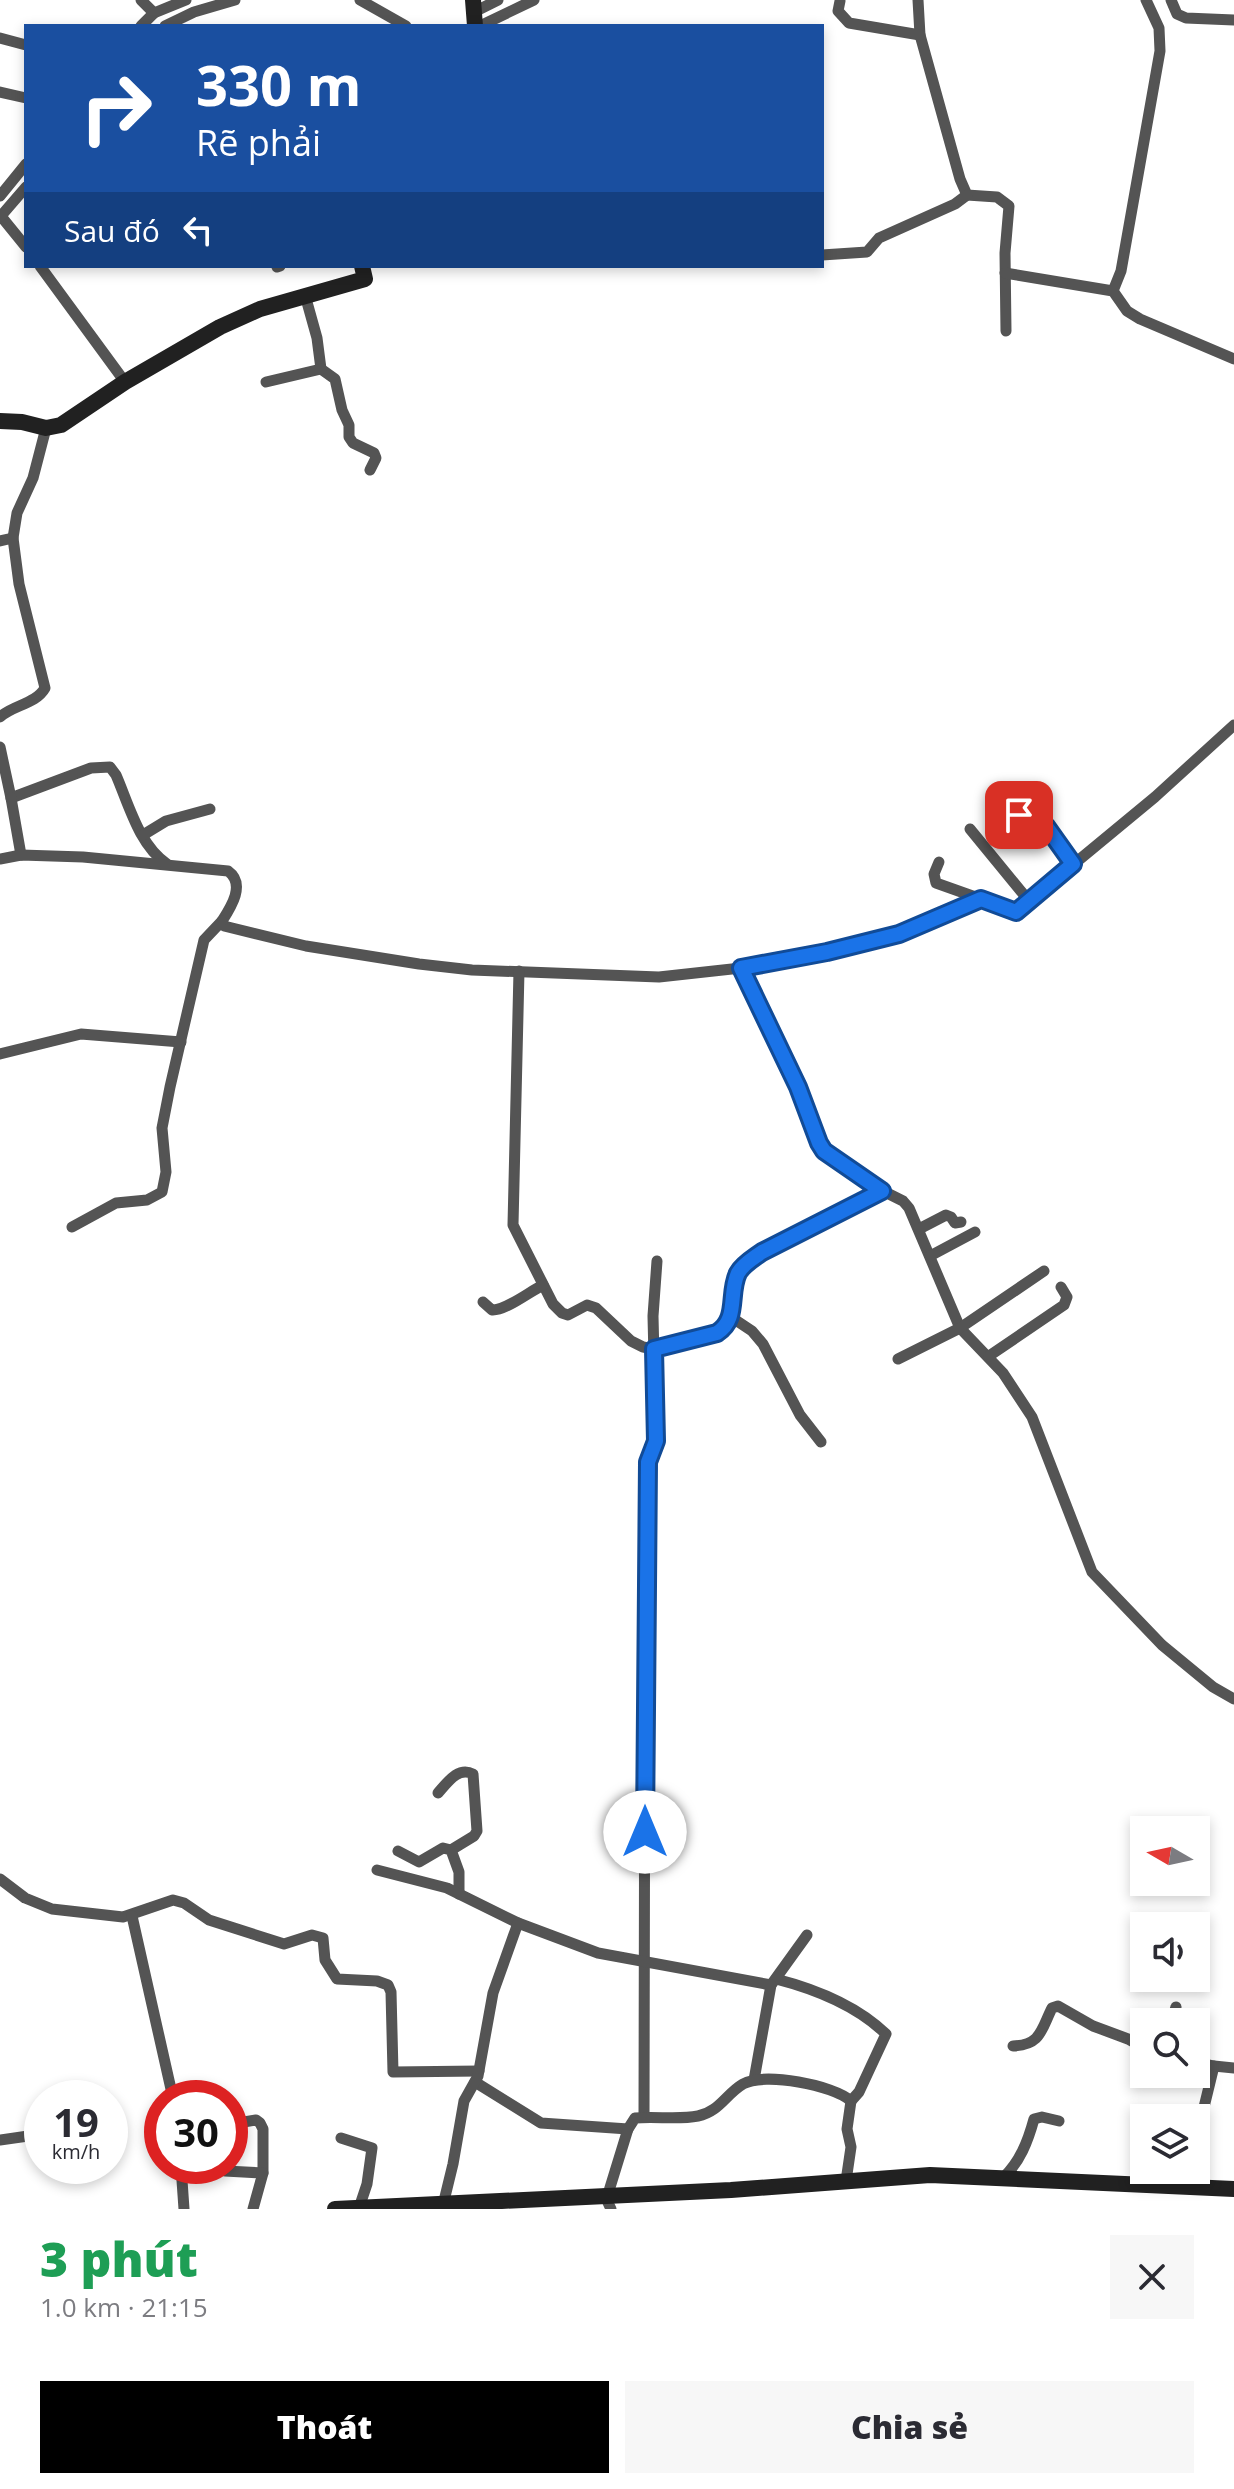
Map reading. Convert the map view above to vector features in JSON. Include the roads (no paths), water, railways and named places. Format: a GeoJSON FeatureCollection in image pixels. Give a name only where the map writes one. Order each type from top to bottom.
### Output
{"type":"FeatureCollection","features":[{"type":"Feature","properties":{"kind":"street"},"geometry":{"type":"LineString","coordinates":[[141,0],[154,13]]}},
{"type":"Feature","properties":{"kind":"street"},"geometry":{"type":"LineString","coordinates":[[143,24],[154,13],[186,0]]}},
{"type":"Feature","properties":{"kind":"street"},"geometry":{"type":"LineString","coordinates":[[169,24],[194,12],[235,0]]}},
{"type":"Feature","properties":{"kind":"street"},"geometry":{"type":"LineString","coordinates":[[360,0],[402,24]]}},
{"type":"Feature","properties":{"kind":"street"},"geometry":{"type":"LineString","coordinates":[[475,16],[498,0]]}},
{"type":"Feature","properties":{"kind":"street"},"geometry":{"type":"LineString","coordinates":[[475,16],[534,0]]}},
{"type":"Feature","properties":{"kind":"street"},"geometry":{"type":"LineString","coordinates":[[918,0],[920,35],[967,195]]}},
{"type":"Feature","properties":{"kind":"street"},"geometry":{"type":"LineString","coordinates":[[1113,291],[1121,271],[1160,51],[1159,28],[1146,0]]}},
{"type":"Feature","properties":{"kind":"street"},"geometry":{"type":"LineString","coordinates":[[1171,0],[1177,14],[1186,18],[1234,20]]}},
{"type":"Feature","properties":{"kind":"street"},"geometry":{"type":"LineString","coordinates":[[840,1],[838,11],[849,23],[920,35]]}},
{"type":"Feature","properties":{"kind":"street"},"geometry":{"type":"LineString","coordinates":[[0,38],[24,44]]}},
{"type":"Feature","properties":{"kind":"street"},"geometry":{"type":"LineString","coordinates":[[0,92],[24,98]]}},
{"type":"Feature","properties":{"kind":"street"},"geometry":{"type":"LineString","coordinates":[[0,196],[24,166]]}},
{"type":"Feature","properties":{"kind":"street"},"geometry":{"type":"LineString","coordinates":[[24,189],[0,216],[24,245]]}},
{"type":"Feature","properties":{"kind":"street"},"geometry":{"type":"LineString","coordinates":[[824,255],[867,252],[879,238],[955,204],[967,195],[997,197],[1009,206],[1006,331]]}},
{"type":"Feature","properties":{"kind":"street"},"geometry":{"type":"LineString","coordinates":[[41,268],[125,382]]}},
{"type":"Feature","properties":{"kind":"street"},"geometry":{"type":"LineString","coordinates":[[0,421],[46,428],[61,425],[125,382],[220,327],[260,309],[365,279],[362,268]]}},
{"type":"Feature","properties":{"kind":"street"},"geometry":{"type":"LineString","coordinates":[[1005,273],[1113,291],[1127,311],[1140,319],[1234,359]]}},
{"type":"Feature","properties":{"kind":"street"},"geometry":{"type":"LineString","coordinates":[[305,295],[314,322],[321,369],[335,379],[349,425],[349,437],[353,443],[374,453],[376,458],[370,470]]}},
{"type":"Feature","properties":{"kind":"street"},"geometry":{"type":"LineString","coordinates":[[266,382],[321,369]]}},
{"type":"Feature","properties":{"kind":"street"},"geometry":{"type":"LineString","coordinates":[[0,717],[41,694],[45,688],[19,584],[13,538],[17,513],[33,478],[46,428]]}},
{"type":"Feature","properties":{"kind":"street"},"geometry":{"type":"LineString","coordinates":[[0,541],[13,538]]}},
{"type":"Feature","properties":{"kind":"street"},"geometry":{"type":"LineString","coordinates":[[939,862],[934,874],[936,883],[1014,912],[1155,797],[1234,725]]}},
{"type":"Feature","properties":{"kind":"street"},"geometry":{"type":"LineString","coordinates":[[0,747],[21,855]]}},
{"type":"Feature","properties":{"kind":"street"},"geometry":{"type":"LineString","coordinates":[[11,798],[91,768],[110,767],[152,851],[170,866]]}},
{"type":"Feature","properties":{"kind":"street"},"geometry":{"type":"LineString","coordinates":[[143,835],[166,821],[210,809]]}},
{"type":"Feature","properties":{"kind":"street"},"geometry":{"type":"LineString","coordinates":[[1019,815],[1046,826],[1073,864]]}},
{"type":"Feature","properties":{"kind":"street"},"geometry":{"type":"LineString","coordinates":[[970,829],[1029,901]]}},
{"type":"Feature","properties":{"kind":"street"},"geometry":{"type":"LineString","coordinates":[[0,859],[21,855],[83,857],[228,871],[235,876],[236,892],[222,921],[204,940],[162,1128],[166,1180],[162,1192],[147,1200],[116,1203],[72,1227]]}},
{"type":"Feature","properties":{"kind":"street"},"geometry":{"type":"LineString","coordinates":[[222,921],[224,926],[237,931],[306,946],[413,963],[659,977],[741,968],[827,952],[899,934],[981,899]]}},
{"type":"Feature","properties":{"kind":"street"},"geometry":{"type":"LineString","coordinates":[[741,968],[798,1087],[824,1151],[882,1191],[903,1201],[919,1229],[960,1328],[1003,1373],[1032,1417],[1092,1572],[1162,1645],[1213,1687],[1234,1699]]}},
{"type":"Feature","properties":{"kind":"street"},"geometry":{"type":"LineString","coordinates":[[519,971],[513,1225],[553,1304],[562,1313],[568,1315],[587,1305],[596,1308],[631,1341],[654,1349],[717,1333],[725,1328],[731,1317],[736,1280],[745,1264],[762,1252],[882,1191]]}},
{"type":"Feature","properties":{"kind":"street"},"geometry":{"type":"LineString","coordinates":[[0,1054],[81,1034],[181,1042]]}},
{"type":"Feature","properties":{"kind":"street"},"geometry":{"type":"LineString","coordinates":[[919,1229],[946,1215],[955,1223],[961,1222]]}},
{"type":"Feature","properties":{"kind":"street"},"geometry":{"type":"LineString","coordinates":[[930,1256],[975,1232]]}},
{"type":"Feature","properties":{"kind":"street"},"geometry":{"type":"LineString","coordinates":[[644,2117],[645,1608],[648,1462],[656,1441],[653,1316],[657,1261]]}},
{"type":"Feature","properties":{"kind":"street"},"geometry":{"type":"LineString","coordinates":[[898,1359],[960,1328],[1044,1271]]}},
{"type":"Feature","properties":{"kind":"street"},"geometry":{"type":"LineString","coordinates":[[483,1302],[492,1310],[500,1310],[543,1285]]}},
{"type":"Feature","properties":{"kind":"street"},"geometry":{"type":"LineString","coordinates":[[989,1356],[1064,1305],[1067,1297],[1061,1287]]}},
{"type":"Feature","properties":{"kind":"street"},"geometry":{"type":"LineString","coordinates":[[731,1317],[752,1331],[763,1344],[800,1415],[821,1442]]}},
{"type":"Feature","properties":{"kind":"street"},"geometry":{"type":"LineString","coordinates":[[398,1851],[419,1862],[443,1848],[451,1850],[474,1836],[477,1831],[473,1774],[459,1772],[438,1793]]}},
{"type":"Feature","properties":{"kind":"street"},"geometry":{"type":"LineString","coordinates":[[451,1850],[459,1872],[459,1894]]}},
{"type":"Feature","properties":{"kind":"street"},"geometry":{"type":"LineString","coordinates":[[377,1870],[427,1882],[459,1894],[518,1923],[587,1950],[773,1982],[828,1996],[886,2034],[859,2092],[851,2101],[847,2129],[851,2147],[846,2181]]}},
{"type":"Feature","properties":{"kind":"street"},"geometry":{"type":"LineString","coordinates":[[0,1879],[39,1906],[132,1916],[173,1900],[184,1903],[209,1920],[284,1944],[312,1935],[323,1938],[325,1960],[337,1979],[377,1981],[388,1985],[391,1992],[393,2072],[477,2076],[541,2123],[628,2129]]}},
{"type":"Feature","properties":{"kind":"street"},"geometry":{"type":"LineString","coordinates":[[132,1916],[169,2080]]}},
{"type":"Feature","properties":{"kind":"street"},"geometry":{"type":"LineString","coordinates":[[443,2205],[464,2101],[477,2076],[493,1993],[518,1923]]}},
{"type":"Feature","properties":{"kind":"street"},"geometry":{"type":"LineString","coordinates":[[754,2080],[773,1982],[807,1935]]}},
{"type":"Feature","properties":{"kind":"street"},"geometry":{"type":"LineString","coordinates":[[1013,2046],[1037,2039],[1052,2008],[1058,2006],[1093,2026],[1130,2040]]}},
{"type":"Feature","properties":{"kind":"street"},"geometry":{"type":"LineString","coordinates":[[1210,2065],[1234,2068]]}},
{"type":"Feature","properties":{"kind":"street"},"geometry":{"type":"LineString","coordinates":[[1205,2104],[1214,2066]]}},
{"type":"Feature","properties":{"kind":"street"},"geometry":{"type":"LineString","coordinates":[[608,2199],[628,2129],[635,2118],[700,2116],[721,2106],[737,2089],[754,2080],[785,2081],[832,2090],[851,2101]]}},
{"type":"Feature","properties":{"kind":"street"},"geometry":{"type":"LineString","coordinates":[[1003,2178],[1014,2168],[1026,2145],[1034,2119],[1042,2117],[1059,2121]]}},
{"type":"Feature","properties":{"kind":"street"},"geometry":{"type":"LineString","coordinates":[[248,2121],[256,2120],[260,2123],[264,2159],[253,2209]]}},
{"type":"Feature","properties":{"kind":"street"},"geometry":{"type":"LineString","coordinates":[[0,2140],[24,2137]]}},
{"type":"Feature","properties":{"kind":"street"},"geometry":{"type":"LineString","coordinates":[[341,2138],[372,2148],[367,2184],[359,2208]]}},
{"type":"Feature","properties":{"kind":"street"},"geometry":{"type":"LineString","coordinates":[[248,2172],[263,2173]]}},
{"type":"Feature","properties":{"kind":"street"},"geometry":{"type":"LineString","coordinates":[[335,2209],[608,2199],[930,2175],[1130,2178]]}},
{"type":"Feature","properties":{"kind":"street"},"geometry":{"type":"LineString","coordinates":[[182,2184],[184,2209]]}},
{"type":"Feature","properties":{"kind":"street"},"geometry":{"type":"LineString","coordinates":[[1210,2184],[1234,2189]]}}]}
